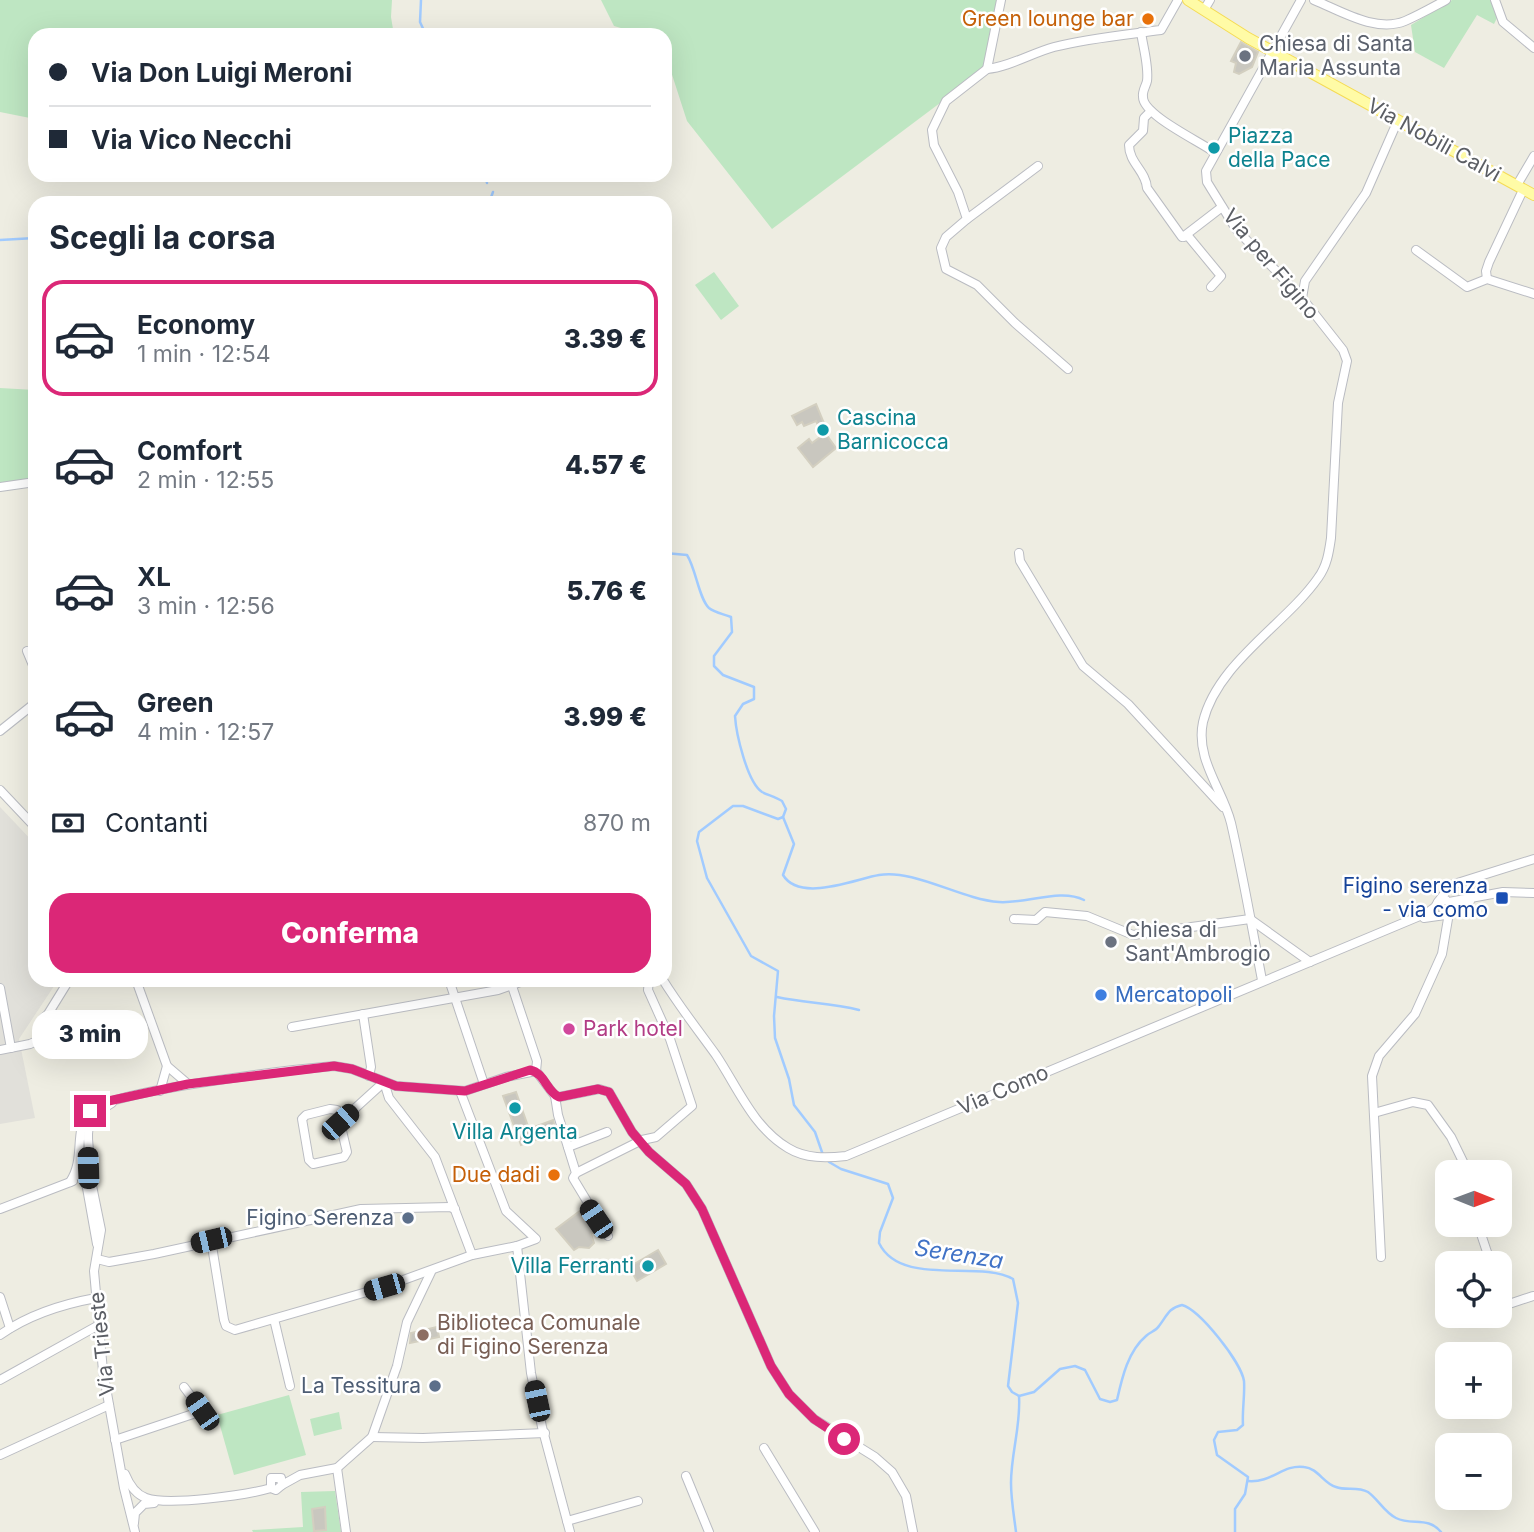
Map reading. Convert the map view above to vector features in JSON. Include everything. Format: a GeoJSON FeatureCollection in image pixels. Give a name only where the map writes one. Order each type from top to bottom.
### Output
{"type":"FeatureCollection","features":[{"type":"Feature","properties":{"kind":"main road","name":"Via Nobili Calvi"},"geometry":{"type":"LineString","coordinates":[[1188,0],[1272,50],[1534,195]]}},
{"type":"Feature","properties":{"kind":"street"},"geometry":{"type":"LineString","coordinates":[[987,69],[1001,0]]}},
{"type":"Feature","properties":{"kind":"street"},"geometry":{"type":"LineString","coordinates":[[967,219],[958,192],[934,145],[932,130],[946,101],[987,69],[1030,54],[1106,35],[1161,30],[1178,0]]}},
{"type":"Feature","properties":{"kind":"street"},"geometry":{"type":"LineString","coordinates":[[1205,10],[1210,0]]}},
{"type":"Feature","properties":{"kind":"street","name":"Via per Figino"},"geometry":{"type":"LineString","coordinates":[[1227,812],[1202,747],[1205,717],[1237,663],[1318,578],[1328,560],[1338,403],[1347,360],[1343,350],[1302,298],[1236,229],[1207,183],[1206,171],[1214,152],[1301,0]]}},
{"type":"Feature","properties":{"kind":"street"},"geometry":{"type":"LineString","coordinates":[[1314,0],[1374,23],[1390,24],[1404,21],[1446,0]]}},
{"type":"Feature","properties":{"kind":"street"},"geometry":{"type":"LineString","coordinates":[[1495,0],[1503,22],[1534,48]]}},
{"type":"Feature","properties":{"kind":"street"},"geometry":{"type":"LineString","coordinates":[[1141,32],[1147,81],[1142,98],[1148,109],[1214,152]]}},
{"type":"Feature","properties":{"kind":"street"},"geometry":{"type":"LineString","coordinates":[[1148,109],[1143,131],[1129,145],[1129,156],[1147,179],[1147,188],[1182,237]]}},
{"type":"Feature","properties":{"kind":"street"},"geometry":{"type":"LineString","coordinates":[[1302,298],[1305,281],[1366,193],[1398,120]]}},
{"type":"Feature","properties":{"kind":"street"},"geometry":{"type":"LineString","coordinates":[[1487,279],[1489,262],[1534,156]]}},
{"type":"Feature","properties":{"kind":"street"},"geometry":{"type":"LineString","coordinates":[[1038,166],[967,219],[946,237],[941,248],[946,269],[977,285],[1015,323],[1068,369]]}},
{"type":"Feature","properties":{"kind":"street"},"geometry":{"type":"LineString","coordinates":[[1182,237],[1222,207]]}},
{"type":"Feature","properties":{"kind":"street"},"geometry":{"type":"LineString","coordinates":[[1182,237],[1188,236],[1221,276],[1211,287]]}},
{"type":"Feature","properties":{"kind":"street"},"geometry":{"type":"LineString","coordinates":[[1416,250],[1466,286],[1487,279],[1534,294]]}},
{"type":"Feature","properties":{"kind":"street"},"geometry":{"type":"LineString","coordinates":[[0,487],[28,483]]}},
{"type":"Feature","properties":{"kind":"street"},"geometry":{"type":"LineString","coordinates":[[1019,553],[1020,561],[1083,666],[1128,704],[1227,812],[1262,980]]}},
{"type":"Feature","properties":{"kind":"street"},"geometry":{"type":"LineString","coordinates":[[0,731],[28,709]]}},
{"type":"Feature","properties":{"kind":"street"},"geometry":{"type":"LineString","coordinates":[[0,790],[28,820]]}},
{"type":"Feature","properties":{"kind":"street"},"geometry":{"type":"LineString","coordinates":[[1381,1257],[1372,1076],[1379,1056],[1415,1014],[1442,954],[1444,908],[1451,886],[1534,859]]}},
{"type":"Feature","properties":{"kind":"street","name":"Via Como"},"geometry":{"type":"LineString","coordinates":[[668,987],[763,1128],[789,1149],[818,1158],[846,1156],[1410,919],[1485,894],[1513,891],[1534,893]]}},
{"type":"Feature","properties":{"kind":"street"},"geometry":{"type":"LineString","coordinates":[[1014,919],[1036,920],[1045,912],[1087,916],[1133,936],[1250,919],[1310,962]]}},
{"type":"Feature","properties":{"kind":"street"},"geometry":{"type":"LineString","coordinates":[[1292,949],[1293,969]]}},
{"type":"Feature","properties":{"kind":"street"},"geometry":{"type":"LineString","coordinates":[[30,1044],[44,1017],[66,987]]}},
{"type":"Feature","properties":{"kind":"street"},"geometry":{"type":"LineString","coordinates":[[139,987],[167,1066],[188,1084]]}},
{"type":"Feature","properties":{"kind":"street"},"geometry":{"type":"LineString","coordinates":[[451,987],[484,1084]]}},
{"type":"Feature","properties":{"kind":"street"},"geometry":{"type":"LineString","coordinates":[[292,1027],[495,987]]}},
{"type":"Feature","properties":{"kind":"street"},"geometry":{"type":"LineString","coordinates":[[512,987],[537,1061],[536,1072]]}},
{"type":"Feature","properties":{"kind":"street"},"geometry":{"type":"LineString","coordinates":[[608,1236],[585,1202],[573,1178],[576,1173],[642,1140],[656,1137],[692,1106],[670,1039],[648,987]]}},
{"type":"Feature","properties":{"kind":"street"},"geometry":{"type":"LineString","coordinates":[[0,988],[11,1048]]}},
{"type":"Feature","properties":{"kind":"street"},"geometry":{"type":"LineString","coordinates":[[0,1050],[30,1044],[48,1036],[55,1037],[62,1032],[64,1026],[60,998]]}},
{"type":"Feature","properties":{"kind":"street"},"geometry":{"type":"LineString","coordinates":[[48,1014],[61,1017]]}},
{"type":"Feature","properties":{"kind":"street"},"geometry":{"type":"LineString","coordinates":[[363,1014],[371,1067],[369,1076]]}},
{"type":"Feature","properties":{"kind":"street"},"geometry":{"type":"LineString","coordinates":[[41,1026],[48,1036]]}},
{"type":"Feature","properties":{"kind":"street"},"geometry":{"type":"LineString","coordinates":[[160,1091],[167,1066]]}},
{"type":"Feature","properties":{"kind":"street"},"geometry":{"type":"LineString","coordinates":[[72,1180],[79,1166],[81,1129],[90,1111],[99,1103],[188,1084],[334,1066],[384,1082],[460,1091],[530,1070],[536,1072],[555,1096],[576,1173]]}},
{"type":"Feature","properties":{"kind":"street"},"geometry":{"type":"LineString","coordinates":[[340,1122],[384,1082]]}},
{"type":"Feature","properties":{"kind":"street"},"geometry":{"type":"LineString","coordinates":[[384,1082],[389,1098],[435,1157],[472,1255]]}},
{"type":"Feature","properties":{"kind":"street"},"geometry":{"type":"LineString","coordinates":[[555,1096],[564,1098],[598,1089],[605,1090],[612,1095],[632,1132],[642,1140],[649,1152],[686,1184],[702,1209],[771,1366],[789,1394],[814,1419],[875,1457],[892,1472],[906,1496],[913,1532]]}},
{"type":"Feature","properties":{"kind":"street"},"geometry":{"type":"LineString","coordinates":[[211,1240],[226,1326],[235,1330],[431,1272],[472,1255],[517,1246],[536,1239],[506,1211],[460,1091]]}},
{"type":"Feature","properties":{"kind":"street"},"geometry":{"type":"LineString","coordinates":[[85,1174],[89,1124],[98,1111],[115,1101]]}},
{"type":"Feature","properties":{"kind":"street"},"geometry":{"type":"LineString","coordinates":[[1374,1113],[1413,1102],[1428,1105],[1451,1137],[1462,1160]]}},
{"type":"Feature","properties":{"kind":"street"},"geometry":{"type":"LineString","coordinates":[[330,1109],[337,1110],[340,1122],[347,1152],[344,1157],[313,1164],[309,1160],[302,1119],[306,1115],[330,1109]]}},
{"type":"Feature","properties":{"kind":"street"},"geometry":{"type":"LineString","coordinates":[[568,1147],[607,1132]]}},
{"type":"Feature","properties":{"kind":"street"},"geometry":{"type":"LineString","coordinates":[[80,1145],[85,1174]]}},
{"type":"Feature","properties":{"kind":"street"},"geometry":{"type":"LineString","coordinates":[[0,1209],[85,1174]]}},
{"type":"Feature","properties":{"kind":"street","name":"Via Trieste"},"geometry":{"type":"LineString","coordinates":[[85,1174],[92,1179],[101,1226],[94,1271],[97,1326],[119,1458]]}},
{"type":"Feature","properties":{"kind":"street"},"geometry":{"type":"LineString","coordinates":[[97,1253],[115,1261],[361,1209],[455,1209]]}},
{"type":"Feature","properties":{"kind":"street"},"geometry":{"type":"LineString","coordinates":[[517,1246],[531,1373],[570,1532]]}},
{"type":"Feature","properties":{"kind":"street"},"geometry":{"type":"LineString","coordinates":[[134,1531],[135,1513],[144,1504],[255,1493],[270,1485],[276,1490],[281,1482],[300,1475],[337,1468],[372,1437],[397,1366],[407,1322],[431,1272]]}},
{"type":"Feature","properties":{"kind":"street"},"geometry":{"type":"LineString","coordinates":[[1512,1303],[1534,1296]]}},
{"type":"Feature","properties":{"kind":"street"},"geometry":{"type":"LineString","coordinates":[[0,1297],[10,1328]]}},
{"type":"Feature","properties":{"kind":"street"},"geometry":{"type":"LineString","coordinates":[[0,1335],[10,1328],[72,1302],[96,1298]]}},
{"type":"Feature","properties":{"kind":"street"},"geometry":{"type":"LineString","coordinates":[[274,1319],[290,1386]]}},
{"type":"Feature","properties":{"kind":"street"},"geometry":{"type":"LineString","coordinates":[[0,1380],[97,1326]]}},
{"type":"Feature","properties":{"kind":"street"},"geometry":{"type":"LineString","coordinates":[[115,1440],[202,1411],[184,1387]]}},
{"type":"Feature","properties":{"kind":"street"},"geometry":{"type":"LineString","coordinates":[[0,1455],[109,1405]]}},
{"type":"Feature","properties":{"kind":"street"},"geometry":{"type":"LineString","coordinates":[[372,1437],[423,1438],[545,1433]]}},
{"type":"Feature","properties":{"kind":"street"},"geometry":{"type":"LineString","coordinates":[[764,1448],[815,1532]]}},
{"type":"Feature","properties":{"kind":"street"},"geometry":{"type":"LineString","coordinates":[[119,1458],[128,1481],[137,1493],[147,1499],[169,1501]]}},
{"type":"Feature","properties":{"kind":"street"},"geometry":{"type":"LineString","coordinates":[[119,1458],[134,1531]]}},
{"type":"Feature","properties":{"kind":"street"},"geometry":{"type":"LineString","coordinates":[[337,1468],[346,1532]]}},
{"type":"Feature","properties":{"kind":"street"},"geometry":{"type":"LineString","coordinates":[[686,1476],[709,1532]]}},
{"type":"Feature","properties":{"kind":"street"},"geometry":{"type":"LineString","coordinates":[[567,1521],[639,1500]]}},
{"type":"Feature","properties":{"kind":"shaded area"},"geometry":{"type":"Polygon","coordinates":[[[0,807],[28,837],[28,987],[53,987],[19,1039],[35,1118],[0,1124],[0,807]]]}},
{"type":"Feature","properties":{"kind":"green space"},"geometry":{"type":"Polygon","coordinates":[[[0,0],[392,0],[393,28],[28,28],[28,118],[0,112],[0,0]]]}},
{"type":"Feature","properties":{"kind":"green space"},"geometry":{"type":"Polygon","coordinates":[[[601,0],[1000,0],[984,70],[772,229],[687,121],[672,75],[672,28],[614,26],[601,0]]]}},
{"type":"Feature","properties":{"kind":"green space"},"geometry":{"type":"Polygon","coordinates":[[[1452,0],[1492,0],[1498,16],[1494,24],[1477,15],[1444,68],[1415,52],[1411,25],[1452,0]]]}},
{"type":"Feature","properties":{"kind":"green space"},"geometry":{"type":"Polygon","coordinates":[[[714,272],[739,306],[721,320],[695,285],[714,272]]]}},
{"type":"Feature","properties":{"kind":"green space"},"geometry":{"type":"Polygon","coordinates":[[[0,388],[28,390],[28,483],[0,487],[0,388]]]}},
{"type":"Feature","properties":{"kind":"green space"},"geometry":{"type":"Polygon","coordinates":[[[289,1395],[306,1455],[234,1475],[217,1415],[289,1395]]]}},
{"type":"Feature","properties":{"kind":"green space"},"geometry":{"type":"Polygon","coordinates":[[[339,1412],[342,1429],[314,1436],[310,1419],[339,1412]]]}},
{"type":"Feature","properties":{"kind":"green space"},"geometry":{"type":"Polygon","coordinates":[[[335,1491],[341,1532],[252,1530],[303,1527],[301,1492],[335,1491]]]}},
{"type":"Feature","properties":{"kind":"building","name":"Chiesa di Santa Maria Assunta"},"geometry":{"type":"Polygon","coordinates":[[[1241,42],[1258,52],[1252,67],[1239,74],[1234,72],[1236,63],[1231,61],[1241,42]]]}},
{"type":"Feature","properties":{"kind":"building"},"geometry":{"type":"Polygon","coordinates":[[[816,404],[828,433],[826,434],[836,448],[813,467],[798,448],[809,439],[812,443],[823,435],[816,421],[804,426],[802,422],[797,425],[792,416],[816,404]]]}},
{"type":"Feature","properties":{"kind":"building","name":"Villa Argenta"},"geometry":{"type":"Polygon","coordinates":[[[516,1092],[529,1129],[553,1120],[556,1132],[521,1145],[503,1096],[516,1092]]]}},
{"type":"Feature","properties":{"kind":"building"},"geometry":{"type":"Polygon","coordinates":[[[580,1211],[595,1231],[591,1234],[594,1243],[589,1248],[579,1247],[574,1250],[556,1229],[580,1211]]]}},
{"type":"Feature","properties":{"kind":"building","name":"Villa Ferranti"},"geometry":{"type":"Polygon","coordinates":[[[658,1250],[666,1264],[637,1281],[629,1267],[658,1250]]]}},
{"type":"Feature","properties":{"kind":"building","name":"Biblioteca Comunale di Figino Serenza"},"geometry":{"type":"Polygon","coordinates":[[[437,1327],[439,1337],[410,1343],[411,1333],[437,1327]]]}},
{"type":"Feature","properties":{"kind":"building"},"geometry":{"type":"Polygon","coordinates":[[[325,1507],[326,1530],[314,1531],[312,1509],[325,1507]]]}},
{"type":"Feature","properties":{"kind":"waterway"},"geometry":{"type":"LineString","coordinates":[[421,0],[420,22],[423,28]]}},
{"type":"Feature","properties":{"kind":"waterway"},"geometry":{"type":"LineString","coordinates":[[492,196],[493,192]]}},
{"type":"Feature","properties":{"kind":"waterway","name":"Serenza"},"geometry":{"type":"LineString","coordinates":[[0,240],[28,238]]}},
{"type":"Feature","properties":{"kind":"waterway","name":"Serenza"},"geometry":{"type":"LineString","coordinates":[[672,554],[687,555],[706,604],[714,611],[731,617],[732,632],[714,656],[714,666],[723,675],[754,687],[754,699],[743,704],[735,716],[740,745],[747,768],[757,787],[782,801],[786,809],[783,817],[778,819],[743,806],[733,806],[699,832],[697,841],[707,878],[751,956],[778,971],[775,1038],[789,1079],[794,1105],[815,1132],[823,1155]]}},
{"type":"Feature","properties":{"kind":"waterway"},"geometry":{"type":"LineString","coordinates":[[783,817],[794,844],[783,875],[791,883],[802,887],[828,887],[893,874],[923,880],[984,900],[1010,902],[1054,896],[1084,900]]}},
{"type":"Feature","properties":{"kind":"waterway"},"geometry":{"type":"LineString","coordinates":[[777,997],[859,1010]]}},
{"type":"Feature","properties":{"kind":"waterway","name":"Serenza"},"geometry":{"type":"LineString","coordinates":[[829,1162],[841,1169],[888,1184],[893,1198],[880,1232],[879,1243],[890,1257],[904,1265],[922,1269],[981,1271],[1013,1279],[1018,1303],[1008,1386],[1019,1396],[1034,1392],[1060,1369],[1075,1366],[1085,1370],[1100,1399],[1110,1402],[1117,1400],[1127,1365],[1135,1349],[1146,1336],[1158,1328],[1171,1310],[1182,1305],[1199,1316],[1228,1350],[1244,1381],[1243,1425],[1237,1430],[1218,1432],[1214,1440],[1217,1455],[1248,1477],[1245,1494],[1235,1509],[1235,1532]]}},
{"type":"Feature","properties":{"kind":"waterway"},"geometry":{"type":"LineString","coordinates":[[1016,1532],[1011,1483],[1019,1396]]}},
{"type":"Feature","properties":{"kind":"waterway"},"geometry":{"type":"LineString","coordinates":[[1248,1481],[1264,1479],[1290,1468],[1309,1468],[1332,1485],[1368,1492],[1396,1518],[1431,1524],[1441,1532]]}},
{"type":"Feature","properties":{"kind":"place","name":"Green lounge bar"},"geometry":{"type":"Point","coordinates":[1148,19]}},
{"type":"Feature","properties":{"kind":"place","name":"Chiesa di Santa Maria Assunta"},"geometry":{"type":"Point","coordinates":[1245,56]}},
{"type":"Feature","properties":{"kind":"place","name":"Piazza della Pace"},"geometry":{"type":"Point","coordinates":[1214,148]}},
{"type":"Feature","properties":{"kind":"place","name":"Cascina Barnicocca"},"geometry":{"type":"Point","coordinates":[823,430]}},
{"type":"Feature","properties":{"kind":"place","name":"Figino serenza - via como"},"geometry":{"type":"Point","coordinates":[1502,898]}},
{"type":"Feature","properties":{"kind":"place","name":"Chiesa di Sant'Ambrogio"},"geometry":{"type":"Point","coordinates":[1111,942]}},
{"type":"Feature","properties":{"kind":"place","name":"Mercatopoli"},"geometry":{"type":"Point","coordinates":[1101,995]}},
{"type":"Feature","properties":{"kind":"place","name":"Park hotel"},"geometry":{"type":"Point","coordinates":[569,1029]}},
{"type":"Feature","properties":{"kind":"place","name":"Villa Argenta"},"geometry":{"type":"Point","coordinates":[515,1108]}},
{"type":"Feature","properties":{"kind":"place","name":"Due dadi"},"geometry":{"type":"Point","coordinates":[554,1175]}},
{"type":"Feature","properties":{"kind":"place","name":"Figino Serenza"},"geometry":{"type":"Point","coordinates":[408,1218]}},
{"type":"Feature","properties":{"kind":"place","name":"Villa Ferranti"},"geometry":{"type":"Point","coordinates":[648,1266]}},
{"type":"Feature","properties":{"kind":"place","name":"Biblioteca Comunale di Figino Serenza"},"geometry":{"type":"Point","coordinates":[423,1335]}},
{"type":"Feature","properties":{"kind":"place","name":"La Tessitura"},"geometry":{"type":"Point","coordinates":[435,1386]}},
{"type":"Feature","properties":{"kind":"route"},"geometry":{"type":"LineString","coordinates":[[90,1111],[99,1103],[188,1084],[334,1066],[346,1067],[396,1086],[465,1091],[530,1070],[539,1073],[555,1096],[564,1098],[598,1089],[605,1090],[612,1095],[635,1136],[686,1184],[702,1209],[771,1366],[789,1394],[814,1419],[844,1439]]}}]}
